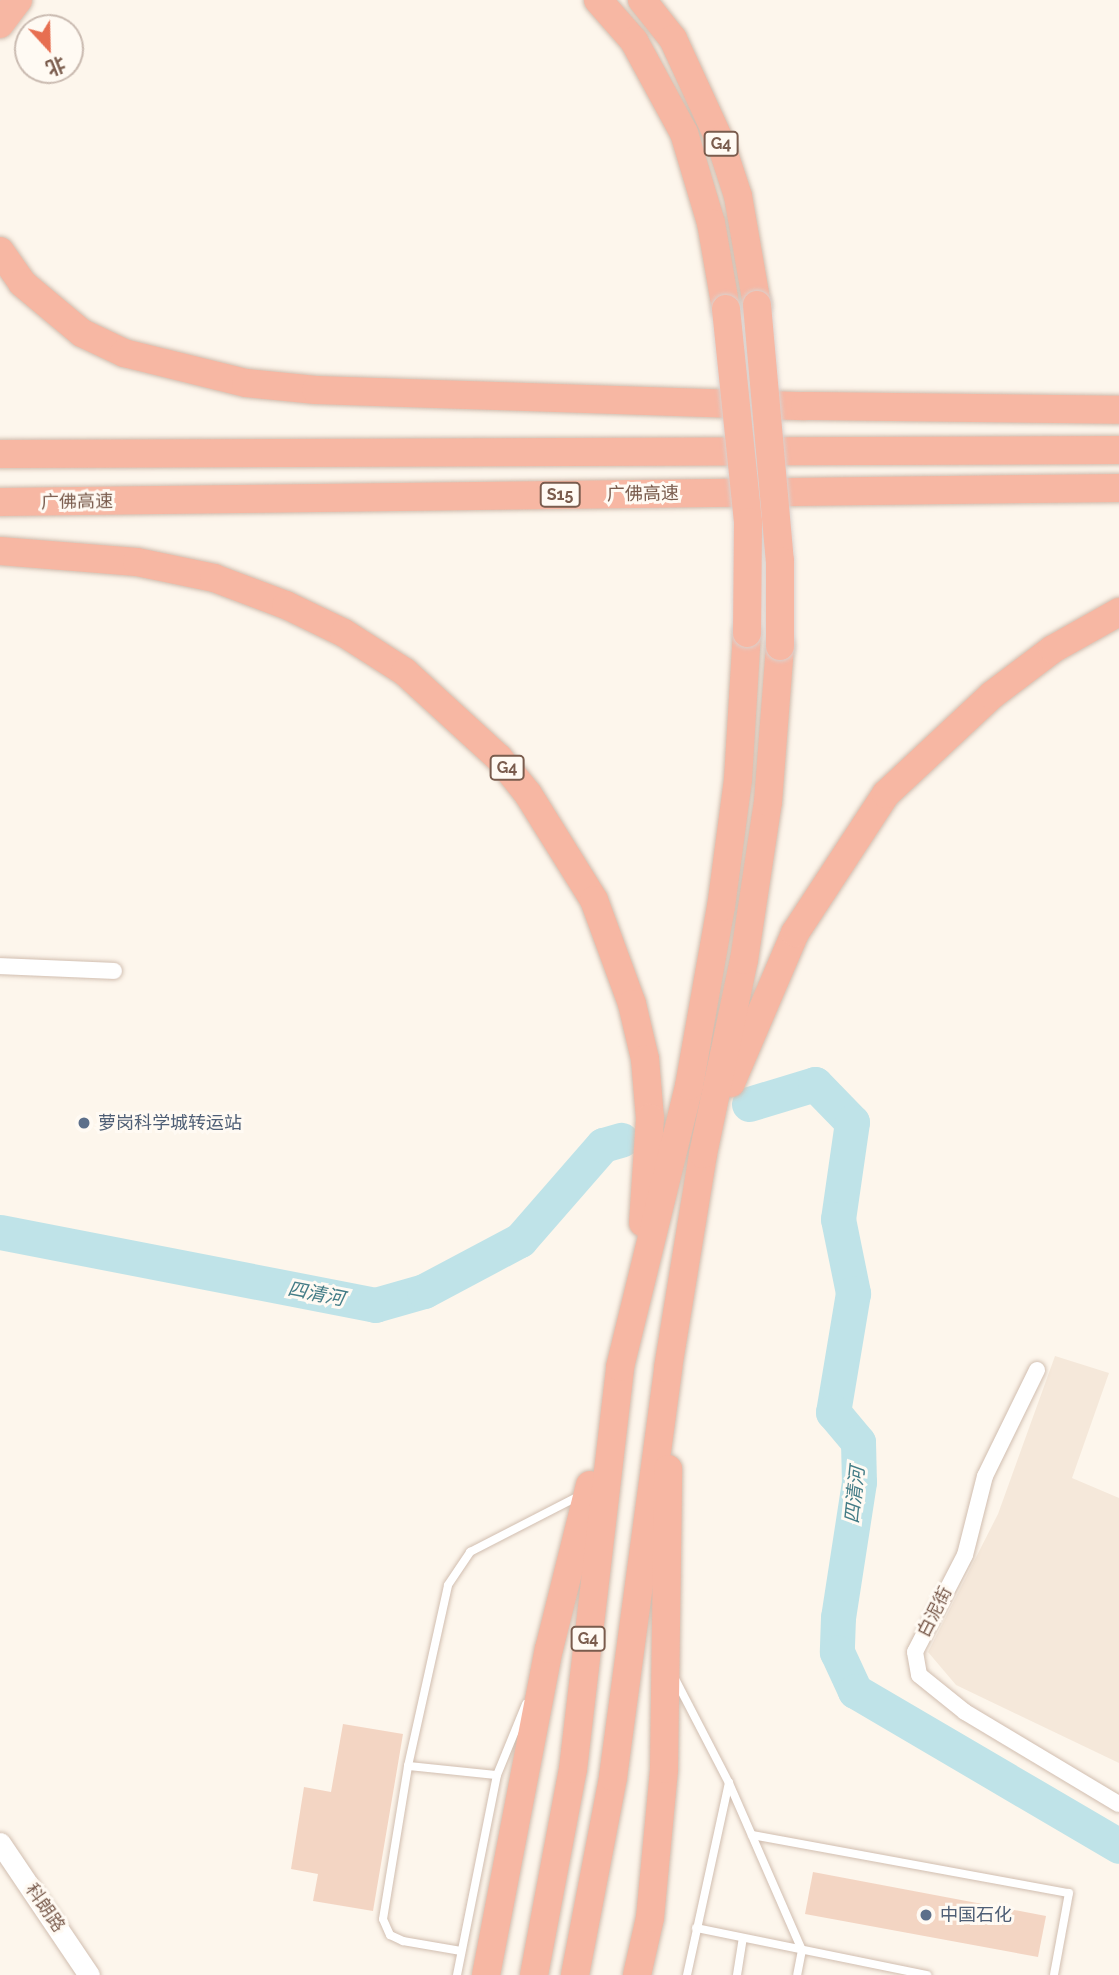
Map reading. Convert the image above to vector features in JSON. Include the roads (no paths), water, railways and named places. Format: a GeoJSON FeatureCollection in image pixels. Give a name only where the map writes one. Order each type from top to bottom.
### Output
{"type":"FeatureCollection","features":[{"type":"Feature","properties":{"kind":"highway"},"geometry":{"type":"LineString","coordinates":[[0,24],[18,0]]}},
{"type":"Feature","properties":{"kind":"highway"},"geometry":{"type":"LineString","coordinates":[[598,0],[641,51],[684,133],[710,223],[726,310],[748,522],[747,634],[738,779],[721,907],[689,1086],[638,1303]]}},
{"type":"Feature","properties":{"kind":"highway","name":"G4"},"geometry":{"type":"LineString","coordinates":[[575,1975],[613,1777],[668,1368],[703,1154],[744,960],[768,802],[780,646],[776,496],[757,305],[738,196],[720,141],[673,39],[642,0]]}},
{"type":"Feature","properties":{"kind":"highway"},"geometry":{"type":"LineString","coordinates":[[0,251],[23,283],[82,333],[124,353],[246,383],[316,390],[805,406],[1119,410]]}},
{"type":"Feature","properties":{"kind":"highway"},"geometry":{"type":"LineString","coordinates":[[0,454],[1119,450]]}},
{"type":"Feature","properties":{"kind":"highway","name":"广佛高速"},"geometry":{"type":"LineString","coordinates":[[0,502],[1119,488]]}},
{"type":"Feature","properties":{"kind":"highway","name":"G4"},"geometry":{"type":"LineString","coordinates":[[0,551],[137,562],[214,578],[286,605],[344,633],[405,672],[499,758],[528,794],[594,900],[632,1004],[645,1059],[650,1118],[638,1303],[620,1367],[573,1769],[534,1975]]}},
{"type":"Feature","properties":{"kind":"highway"},"geometry":{"type":"LineString","coordinates":[[703,1154],[794,933],[886,794],[992,695],[1053,649],[1119,612]]}},
{"type":"Feature","properties":{"kind":"highway"},"geometry":{"type":"LineString","coordinates":[[486,1975],[549,1649],[620,1367]]}},
{"type":"Feature","properties":{"kind":"highway"},"geometry":{"type":"LineString","coordinates":[[638,1975],[650,1918],[664,1769],[668,1368]]}},
{"type":"Feature","properties":{"kind":"street"},"geometry":{"type":"LineString","coordinates":[[0,966],[114,971]]}},
{"type":"Feature","properties":{"kind":"street","name":"白泥街"},"geometry":{"type":"LineString","coordinates":[[1037,1370],[985,1476],[965,1555],[915,1652],[919,1675],[965,1712],[1119,1804]]}},
{"type":"Feature","properties":{"kind":"street","name":"科朗路"},"geometry":{"type":"LineString","coordinates":[[0,1843],[89,1975]]}},
{"type":"Feature","properties":{"kind":"lane"},"geometry":{"type":"LineString","coordinates":[[461,1951],[403,1941],[386,1930],[408,1766],[448,1585],[470,1552],[588,1492]]}},
{"type":"Feature","properties":{"kind":"lane"},"geometry":{"type":"LineString","coordinates":[[457,1975],[497,1775],[549,1649]]}},
{"type":"Feature","properties":{"kind":"lane"},"geometry":{"type":"LineString","coordinates":[[664,1659],[729,1783],[802,1950],[797,1975]]}},
{"type":"Feature","properties":{"kind":"lane"},"geometry":{"type":"LineString","coordinates":[[408,1766],[497,1775]]}},
{"type":"Feature","properties":{"kind":"lane"},"geometry":{"type":"LineString","coordinates":[[687,1975],[729,1783]]}},
{"type":"Feature","properties":{"kind":"lane"},"geometry":{"type":"LineString","coordinates":[[752,1835],[1069,1894],[1054,1975]]}},
{"type":"Feature","properties":{"kind":"lane"},"geometry":{"type":"LineString","coordinates":[[696,1928],[927,1975]]}},
{"type":"Feature","properties":{"kind":"lane"},"geometry":{"type":"LineString","coordinates":[[737,1975],[743,1938]]}},
{"type":"Feature","properties":{"kind":"waterway","name":"四清河"},"geometry":{"type":"LineString","coordinates":[[749,1104],[815,1084],[852,1122],[838,1219],[853,1293],[833,1412],[858,1442],[859,1482],[838,1617],[837,1652],[855,1691],[1119,1846]]}},
{"type":"Feature","properties":{"kind":"waterway","name":"四清河"},"geometry":{"type":"LineString","coordinates":[[0,1232],[375,1305],[424,1291],[520,1240],[603,1145],[621,1140]]}},
{"type":"Feature","properties":{"kind":"place","name":"萝岗科学城转运站"},"geometry":{"type":"Point","coordinates":[84,1123]}},
{"type":"Feature","properties":{"kind":"place","name":"中国石化"},"geometry":{"type":"Point","coordinates":[926,1915]}}]}
